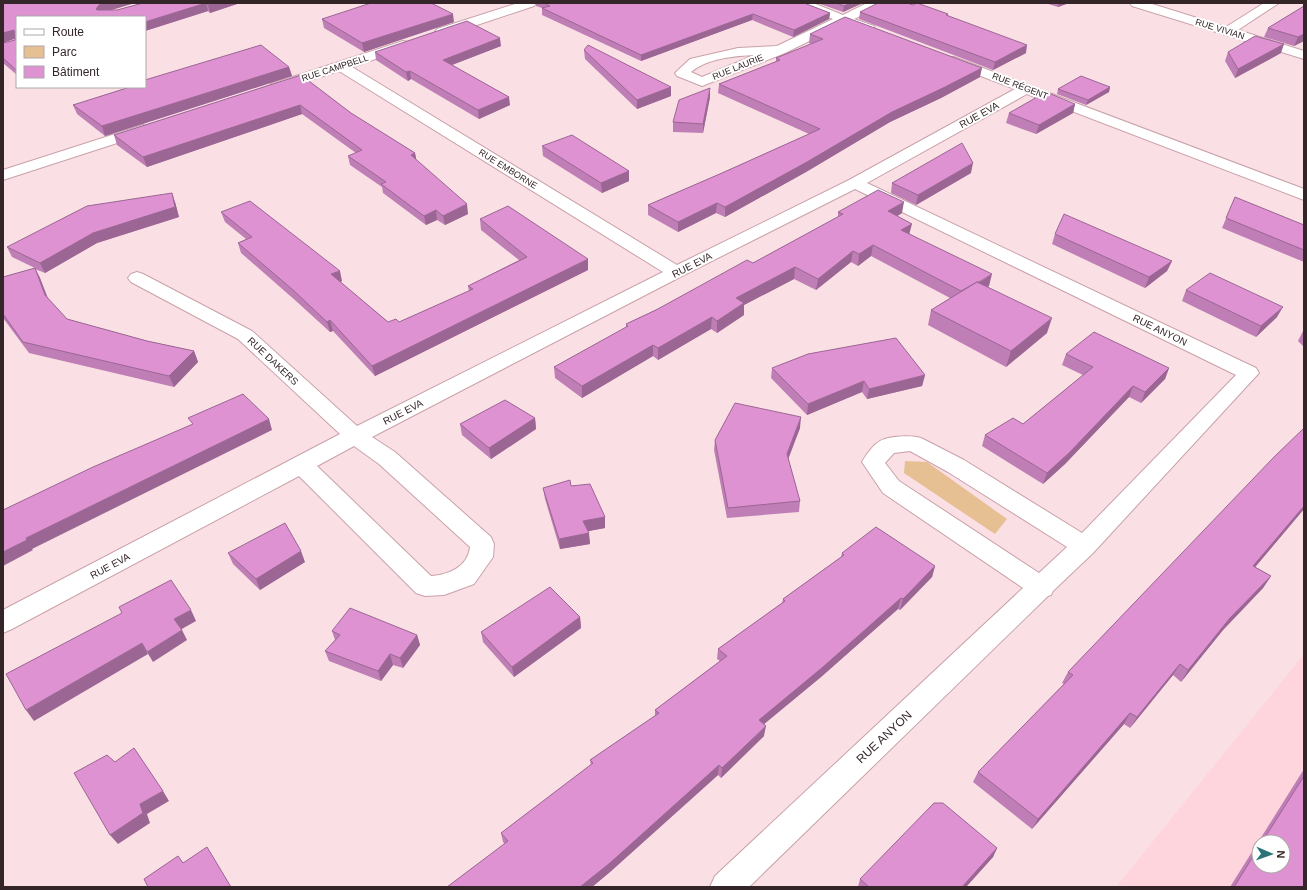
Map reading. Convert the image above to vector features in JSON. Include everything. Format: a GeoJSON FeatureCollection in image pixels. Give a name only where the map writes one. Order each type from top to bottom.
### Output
{"type":"FeatureCollection","features":[{"type":"Feature","properties":{"kind":"street"},"geometry":{"type":"LineString","coordinates":[[429,37],[530,3]]}},
{"type":"Feature","properties":{"kind":"street"},"geometry":{"type":"LineString","coordinates":[[802,3],[884,34]]}},
{"type":"Feature","properties":{"kind":"street","name":"RUE LAURIE"},"geometry":{"type":"LineString","coordinates":[[780,50],[738,52],[695,62],[682,72],[702,82],[780,50],[843,18],[877,3]]}},
{"type":"Feature","properties":{"kind":"street","name":"RUE VIVIAN"},"geometry":{"type":"LineString","coordinates":[[1136,3],[1304,55]]}},
{"type":"Feature","properties":{"kind":"street"},"geometry":{"type":"LineString","coordinates":[[1228,31],[1273,3]]}},
{"type":"Feature","properties":{"kind":"street"},"geometry":{"type":"LineString","coordinates":[[489,6],[503,12]]}},
{"type":"Feature","properties":{"kind":"street","name":"RUE CAMPBELL"},"geometry":{"type":"LineString","coordinates":[[266,90],[414,42]]}},
{"type":"Feature","properties":{"kind":"street","name":"RUE RÉGENT"},"geometry":{"type":"LineString","coordinates":[[942,56],[1304,195]]}},
{"type":"Feature","properties":{"kind":"street","name":"RUE EMBORNE"},"geometry":{"type":"LineString","coordinates":[[341,66],[676,272]]}},
{"type":"Feature","properties":{"kind":"street","name":"RUE EVA"},"geometry":{"type":"LineString","coordinates":[[3,622],[355,436],[676,272],[855,183],[1026,89]]}},
{"type":"Feature","properties":{"kind":"street"},"geometry":{"type":"LineString","coordinates":[[3,175],[153,127]]}},
{"type":"Feature","properties":{"kind":"street","name":"RUE ANYON"},"geometry":{"type":"LineString","coordinates":[[726,887],[1042,588],[1249,373],[855,183]]}},
{"type":"Feature","properties":{"kind":"street","name":"RUE DAKERS"},"geometry":{"type":"LineString","coordinates":[[137,278],[245,335],[355,436]]}},
{"type":"Feature","properties":{"kind":"street"},"geometry":{"type":"LineString","coordinates":[[302,465],[425,586],[444,585],[465,577],[482,557],[482,544],[387,458],[355,436]]}},
{"type":"Feature","properties":{"kind":"street"},"geometry":{"type":"LineString","coordinates":[[1042,588],[891,487],[873,462],[888,446],[913,444],[956,466],[1084,546]]}},
{"type":"Feature","properties":{"kind":"shaded area"},"geometry":{"type":"Polygon","coordinates":[[[1304,654],[1304,887],[1116,887],[1304,654]]]}},
{"type":"Feature","properties":{"kind":"green space"},"geometry":{"type":"Polygon","coordinates":[[[905,461],[927,462],[1007,519],[995,534],[904,473],[905,461]]]}},
{"type":"Feature","properties":{"kind":"building"},"geometry":{"type":"Polygon","coordinates":[[[3,3],[104,3],[99,5],[96,9],[117,10],[143,3],[206,3],[146,22],[146,16],[16,16],[16,70],[3,58],[3,43],[15,40],[14,30],[3,33],[3,3]]]}},
{"type":"Feature","properties":{"kind":"building"},"geometry":{"type":"Polygon","coordinates":[[[371,3],[431,3],[453,14],[362,43],[322,19],[371,3]]]}},
{"type":"Feature","properties":{"kind":"building"},"geometry":{"type":"Polygon","coordinates":[[[544,3],[804,3],[830,13],[794,30],[753,14],[641,55],[542,8],[550,6],[544,3]]]}},
{"type":"Feature","properties":{"kind":"building"},"geometry":{"type":"Polygon","coordinates":[[[836,3],[850,3],[844,6],[836,3]]]}},
{"type":"Feature","properties":{"kind":"building"},"geometry":{"type":"Polygon","coordinates":[[[878,3],[907,3],[913,5],[917,3],[1027,45],[995,62],[860,12],[878,3]]]}},
{"type":"Feature","properties":{"kind":"building"},"geometry":{"type":"Polygon","coordinates":[[[1304,6],[1304,34],[1298,37],[1268,28],[1304,6]]]}},
{"type":"Feature","properties":{"kind":"building"},"geometry":{"type":"Polygon","coordinates":[[[845,17],[982,68],[892,112],[807,162],[725,207],[717,203],[678,222],[648,205],[820,129],[719,84],[780,60],[776,58],[823,39],[810,34],[845,17]]]}},
{"type":"Feature","properties":{"kind":"building"},"geometry":{"type":"Polygon","coordinates":[[[467,21],[500,38],[443,60],[509,97],[478,110],[410,71],[406,72],[375,52],[467,21]]]}},
{"type":"Feature","properties":{"kind":"building"},"geometry":{"type":"Polygon","coordinates":[[[1255,36],[1284,44],[1238,69],[1228,52],[1255,36]]]}},
{"type":"Feature","properties":{"kind":"building"},"geometry":{"type":"Polygon","coordinates":[[[261,45],[289,67],[102,126],[73,105],[127,88],[146,88],[146,80],[261,45]]]}},
{"type":"Feature","properties":{"kind":"building"},"geometry":{"type":"Polygon","coordinates":[[[588,45],[671,87],[637,100],[584,50],[588,45]]]}},
{"type":"Feature","properties":{"kind":"building"},"geometry":{"type":"Polygon","coordinates":[[[301,75],[351,113],[415,153],[411,155],[467,204],[443,216],[436,210],[424,216],[381,184],[386,182],[348,156],[362,150],[300,105],[143,157],[114,135],[301,75]]]}},
{"type":"Feature","properties":{"kind":"building"},"geometry":{"type":"Polygon","coordinates":[[[1081,76],[1110,87],[1088,100],[1058,89],[1081,76]]]}},
{"type":"Feature","properties":{"kind":"building"},"geometry":{"type":"Polygon","coordinates":[[[710,88],[703,124],[673,122],[679,100],[710,88]]]}},
{"type":"Feature","properties":{"kind":"building"},"geometry":{"type":"Polygon","coordinates":[[[1046,92],[1075,104],[1039,125],[1009,113],[1046,92]]]}},
{"type":"Feature","properties":{"kind":"building"},"geometry":{"type":"Polygon","coordinates":[[[572,135],[629,171],[601,183],[542,146],[572,135]]]}},
{"type":"Feature","properties":{"kind":"building"},"geometry":{"type":"Polygon","coordinates":[[[962,143],[973,163],[918,195],[892,183],[962,143]]]}},
{"type":"Feature","properties":{"kind":"building"},"geometry":{"type":"Polygon","coordinates":[[[878,190],[904,202],[888,211],[912,224],[901,230],[992,274],[961,291],[873,245],[859,254],[853,251],[818,279],[795,267],[736,298],[744,303],[717,321],[712,317],[658,348],[653,345],[582,386],[554,367],[628,326],[626,324],[656,310],[747,260],[753,263],[843,214],[838,212],[878,190]]]}},
{"type":"Feature","properties":{"kind":"building"},"geometry":{"type":"Polygon","coordinates":[[[172,193],[175,207],[93,233],[40,263],[7,247],[87,206],[172,193]]]}},
{"type":"Feature","properties":{"kind":"building"},"geometry":{"type":"Polygon","coordinates":[[[1235,197],[1304,225],[1304,250],[1226,218],[1235,197]]]}},
{"type":"Feature","properties":{"kind":"building"},"geometry":{"type":"Polygon","coordinates":[[[250,201],[340,271],[331,274],[388,322],[396,319],[399,322],[473,289],[468,286],[527,257],[480,219],[508,206],[588,259],[372,366],[330,320],[327,322],[293,290],[238,243],[252,237],[221,212],[250,201]]]}},
{"type":"Feature","properties":{"kind":"building"},"geometry":{"type":"Polygon","coordinates":[[[1064,214],[1172,261],[1149,277],[1055,234],[1064,214]]]}},
{"type":"Feature","properties":{"kind":"building"},"geometry":{"type":"Polygon","coordinates":[[[35,268],[45,295],[67,319],[147,341],[194,351],[169,376],[23,342],[3,314],[3,277],[35,268]]]}},
{"type":"Feature","properties":{"kind":"building"},"geometry":{"type":"Polygon","coordinates":[[[1210,273],[1283,307],[1261,326],[1186,290],[1210,273]]]}},
{"type":"Feature","properties":{"kind":"building"},"geometry":{"type":"Polygon","coordinates":[[[977,282],[1052,318],[1011,351],[931,310],[977,282]]]}},
{"type":"Feature","properties":{"kind":"building"},"geometry":{"type":"Polygon","coordinates":[[[1094,332],[1169,368],[1145,392],[1133,386],[1069,453],[1047,473],[985,435],[1013,418],[1023,424],[1093,367],[1066,354],[1094,332]]]}},
{"type":"Feature","properties":{"kind":"building"},"geometry":{"type":"Polygon","coordinates":[[[896,338],[925,375],[869,389],[864,381],[808,404],[772,368],[808,354],[896,338]]]}},
{"type":"Feature","properties":{"kind":"building"},"geometry":{"type":"Polygon","coordinates":[[[243,394],[269,419],[26,538],[27,540],[3,552],[3,510],[93,467],[193,424],[188,418],[243,394]]]}},
{"type":"Feature","properties":{"kind":"building"},"geometry":{"type":"Polygon","coordinates":[[[505,400],[535,418],[489,448],[460,424],[505,400]]]}},
{"type":"Feature","properties":{"kind":"building"},"geometry":{"type":"Polygon","coordinates":[[[735,403],[801,417],[787,454],[800,501],[728,508],[715,440],[735,403]]]}},
{"type":"Feature","properties":{"kind":"building"},"geometry":{"type":"Polygon","coordinates":[[[1304,428],[1304,506],[1253,566],[1271,576],[1230,618],[1188,670],[1180,664],[1137,717],[1130,713],[1038,819],[978,772],[1073,675],[1068,672],[1274,457],[1304,428]]]}},
{"type":"Feature","properties":{"kind":"building"},"geometry":{"type":"Polygon","coordinates":[[[570,480],[571,486],[590,484],[605,517],[583,521],[589,533],[559,539],[543,488],[570,480]]]}},
{"type":"Feature","properties":{"kind":"building"},"geometry":{"type":"Polygon","coordinates":[[[285,523],[301,551],[256,579],[228,553],[285,523]]]}},
{"type":"Feature","properties":{"kind":"building"},"geometry":{"type":"Polygon","coordinates":[[[876,527],[935,566],[903,599],[901,598],[823,667],[759,720],[766,726],[722,768],[719,765],[610,863],[580,887],[447,887],[508,841],[501,833],[593,763],[590,760],[659,713],[655,710],[727,656],[718,649],[785,601],[783,599],[844,555],[842,553],[876,527]]]}},
{"type":"Feature","properties":{"kind":"building"},"geometry":{"type":"Polygon","coordinates":[[[171,580],[191,610],[174,619],[182,630],[147,652],[142,643],[26,710],[6,674],[122,613],[119,607],[171,580]]]}},
{"type":"Feature","properties":{"kind":"building"},"geometry":{"type":"Polygon","coordinates":[[[550,587],[580,617],[512,667],[481,632],[550,587]]]}},
{"type":"Feature","properties":{"kind":"building"},"geometry":{"type":"Polygon","coordinates":[[[350,608],[417,635],[400,658],[390,654],[378,671],[325,651],[340,635],[332,631],[350,608]]]}},
{"type":"Feature","properties":{"kind":"building"},"geometry":{"type":"Polygon","coordinates":[[[134,748],[163,791],[140,804],[143,813],[110,835],[74,773],[107,755],[115,762],[134,748]]]}},
{"type":"Feature","properties":{"kind":"building"},"geometry":{"type":"Polygon","coordinates":[[[1304,776],[1304,887],[1234,887],[1251,860],[1251,874],[1291,874],[1291,834],[1267,834],[1304,776]]]}},
{"type":"Feature","properties":{"kind":"building"},"geometry":{"type":"Polygon","coordinates":[[[934,803],[943,803],[997,848],[962,887],[869,887],[860,879],[934,803]]]}},
{"type":"Feature","properties":{"kind":"building"},"geometry":{"type":"Polygon","coordinates":[[[207,847],[231,887],[148,887],[144,879],[178,856],[183,863],[207,847]]]}}]}
